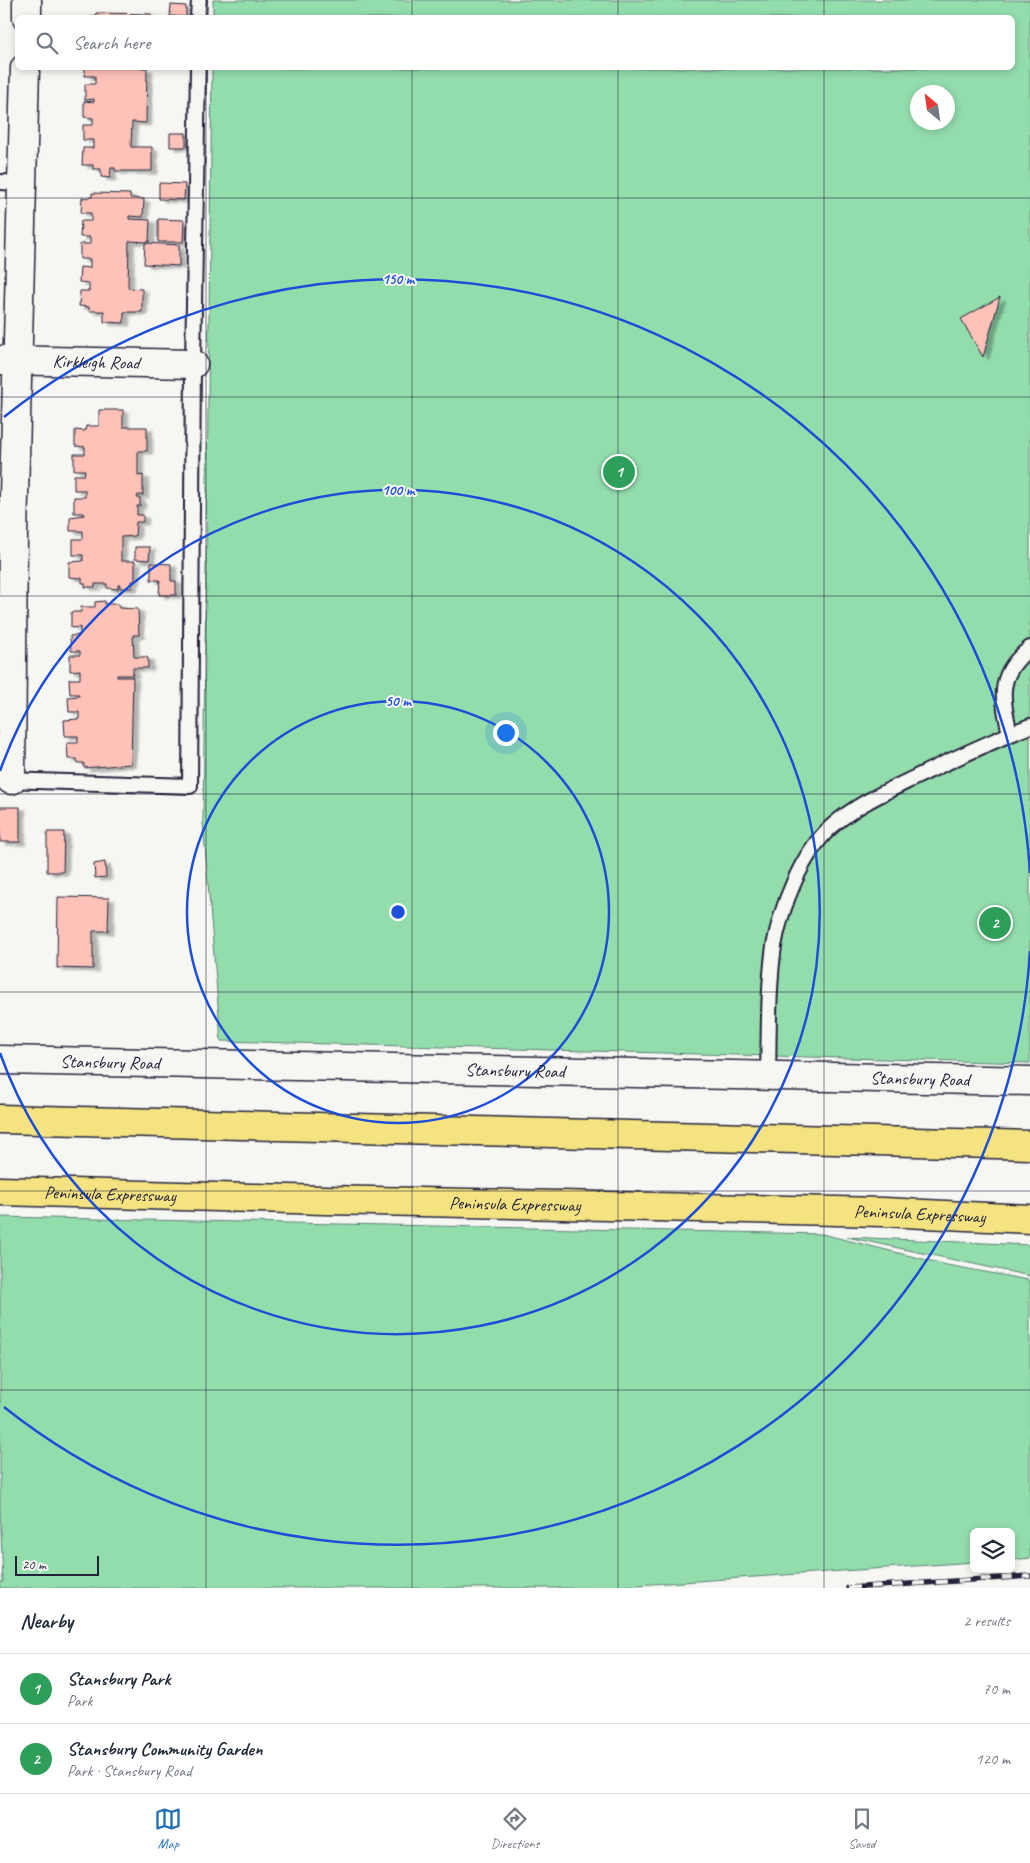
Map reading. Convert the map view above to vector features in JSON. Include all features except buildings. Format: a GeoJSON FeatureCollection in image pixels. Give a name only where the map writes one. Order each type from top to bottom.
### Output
{"type":"FeatureCollection","features":[{"type":"Feature","properties":{"kind":"main road"},"geometry":{"type":"LineString","coordinates":[[0,1119],[1030,1145]]}},
{"type":"Feature","properties":{"kind":"main road","name":"Peninsula Expressway"},"geometry":{"type":"LineString","coordinates":[[0,1191],[882,1212],[1030,1219]]}},
{"type":"Feature","properties":{"kind":"street"},"geometry":{"type":"LineString","coordinates":[[27,15],[28,0]]}},
{"type":"Feature","properties":{"kind":"street"},"geometry":{"type":"LineString","coordinates":[[6,780],[6,535],[10,183],[25,70]]}},
{"type":"Feature","properties":{"kind":"street","name":"Kirkleigh Road"},"geometry":{"type":"LineString","coordinates":[[9,360],[193,364]]}},
{"type":"Feature","properties":{"kind":"street","name":"Stansbury Road"},"geometry":{"type":"LineString","coordinates":[[0,1060],[1030,1081]]}},
{"type":"Feature","properties":{"kind":"lane"},"geometry":{"type":"LineString","coordinates":[[198,15],[199,0]]}},
{"type":"Feature","properties":{"kind":"lane"},"geometry":{"type":"LineString","coordinates":[[6,780],[190,786],[193,364],[198,70]]}},
{"type":"Feature","properties":{"kind":"lane"},"geometry":{"type":"LineString","coordinates":[[1010,734],[1003,704],[1003,688],[1006,674],[1030,648]]}},
{"type":"Feature","properties":{"kind":"lane"},"geometry":{"type":"LineString","coordinates":[[768,1076],[769,1009],[774,946],[784,906],[797,875],[812,850],[829,828],[858,806],[965,752],[1030,726]]}},
{"type":"Feature","properties":{"kind":"green space"},"geometry":{"type":"Polygon","coordinates":[[[213,0],[1030,0],[1030,1063],[221,1041],[203,822],[212,70],[1015,70],[1015,15],[213,15],[213,0]]]}},
{"type":"Feature","properties":{"kind":"green space"},"geometry":{"type":"Polygon","coordinates":[[[0,1217],[822,1234],[947,1265],[1030,1281],[1030,1558],[1015,1560],[1015,1528],[970,1528],[970,1562],[594,1588],[0,1588],[0,1582],[3,1582],[0,1507],[0,1217]]]}},
{"type":"Feature","properties":{"kind":"green space"},"geometry":{"type":"Polygon","coordinates":[[[847,1237],[1030,1245],[1030,1276],[847,1237]]]}},
{"type":"Feature","properties":{"kind":"railway"},"geometry":{"type":"LineString","coordinates":[[848,1588],[1030,1576]]}},
{"type":"Feature","properties":{"kind":"place","name":"Stansbury Park"},"geometry":{"type":"Point","coordinates":[619,472]}},
{"type":"Feature","properties":{"kind":"place","name":"Stansbury Community Garden"},"geometry":{"type":"Point","coordinates":[995,923]}}]}
